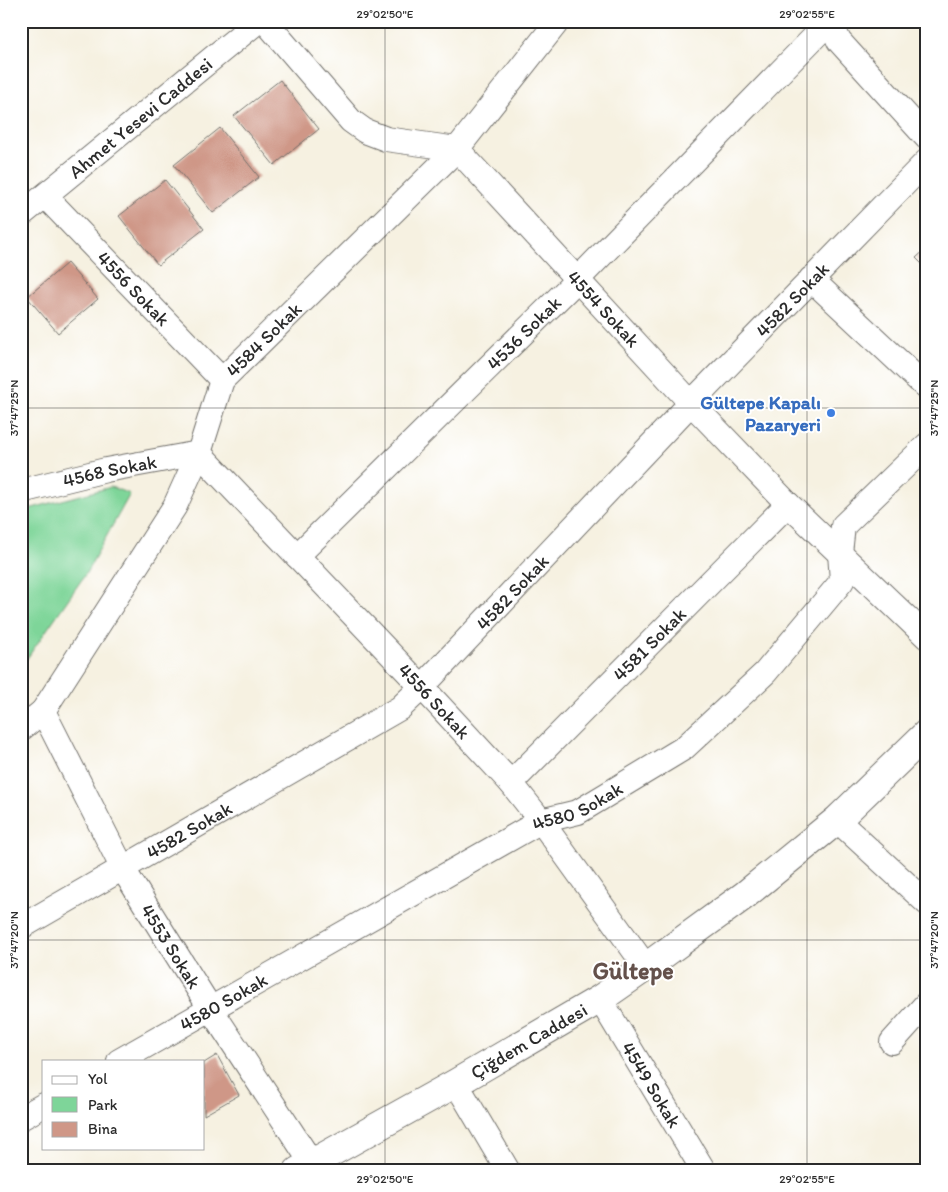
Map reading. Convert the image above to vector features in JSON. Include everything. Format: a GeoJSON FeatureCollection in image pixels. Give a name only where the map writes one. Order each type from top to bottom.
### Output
{"type":"FeatureCollection","features":[{"type":"Feature","properties":{"kind":"street","name":"Ahmet Yesevi Caddesi"},"geometry":{"type":"LineString","coordinates":[[21,215],[258,21]]}},
{"type":"Feature","properties":{"kind":"street"},"geometry":{"type":"LineString","coordinates":[[265,21],[351,121],[365,131],[386,139],[457,148]]}},
{"type":"Feature","properties":{"kind":"street","name":"4584 Sokak"},"geometry":{"type":"LineString","coordinates":[[21,729],[43,711],[175,506],[200,453],[222,380],[457,148],[558,21]]}},
{"type":"Feature","properties":{"kind":"street"},"geometry":{"type":"LineString","coordinates":[[830,21],[838,41],[927,138]]}},
{"type":"Feature","properties":{"kind":"street","name":"4536 Sokak"},"geometry":{"type":"LineString","coordinates":[[297,556],[578,279],[830,21]]}},
{"type":"Feature","properties":{"kind":"street","name":"4554 Sokak"},"geometry":{"type":"LineString","coordinates":[[457,148],[691,403],[788,504],[927,637]]}},
{"type":"Feature","properties":{"kind":"street","name":"4582 Sokak"},"geometry":{"type":"LineString","coordinates":[[21,927],[400,708],[691,403],[927,161]]}},
{"type":"Feature","properties":{"kind":"street","name":"4556 Sokak"},"geometry":{"type":"LineString","coordinates":[[45,196],[222,380]]}},
{"type":"Feature","properties":{"kind":"street"},"geometry":{"type":"LineString","coordinates":[[811,279],[927,388]]}},
{"type":"Feature","properties":{"kind":"street","name":"4580 Sokak"},"geometry":{"type":"LineString","coordinates":[[121,1060],[541,821],[578,812],[684,748],[765,673],[842,581],[840,553],[843,526],[927,445]]}},
{"type":"Feature","properties":{"kind":"street","name":"4556 Sokak"},"geometry":{"type":"LineString","coordinates":[[200,453],[511,783],[541,821],[646,967]]}},
{"type":"Feature","properties":{"kind":"street","name":"4568 Sokak"},"geometry":{"type":"LineString","coordinates":[[21,491],[106,470],[200,453]]}},
{"type":"Feature","properties":{"kind":"street","name":"4581 Sokak"},"geometry":{"type":"LineString","coordinates":[[511,783],[788,504]]}},
{"type":"Feature","properties":{"kind":"street","name":"4553 Sokak"},"geometry":{"type":"LineString","coordinates":[[43,711],[123,869],[309,1168]]}},
{"type":"Feature","properties":{"kind":"street","name":"Çiğdem Caddesi"},"geometry":{"type":"LineString","coordinates":[[309,1168],[600,999],[646,967],[745,895],[837,820],[927,732]]}},
{"type":"Feature","properties":{"kind":"street"},"geometry":{"type":"LineString","coordinates":[[837,820],[927,903]]}},
{"type":"Feature","properties":{"kind":"street","name":"4549 Sokak"},"geometry":{"type":"LineString","coordinates":[[600,999],[704,1171]]}},
{"type":"Feature","properties":{"kind":"street"},"geometry":{"type":"LineString","coordinates":[[892,1042],[927,1003]]}},
{"type":"Feature","properties":{"kind":"street"},"geometry":{"type":"LineString","coordinates":[[456,1083],[508,1171]]}},
{"type":"Feature","properties":{"kind":"street"},"geometry":{"type":"LineString","coordinates":[[21,1118],[42,1105]]}},
{"type":"Feature","properties":{"kind":"green space"},"geometry":{"type":"Polygon","coordinates":[[[111,487],[130,494],[85,575],[21,667],[21,511],[111,487]]]}},
{"type":"Feature","properties":{"kind":"building"},"geometry":{"type":"Polygon","coordinates":[[[280,80],[319,129],[274,165],[234,116],[280,80]]]}},
{"type":"Feature","properties":{"kind":"building"},"geometry":{"type":"Polygon","coordinates":[[[220,128],[259,177],[213,213],[174,165],[220,128]]]}},
{"type":"Feature","properties":{"kind":"building"},"geometry":{"type":"Polygon","coordinates":[[[165,180],[204,229],[158,265],[119,216],[165,180]]]}},
{"type":"Feature","properties":{"kind":"building"},"geometry":{"type":"Polygon","coordinates":[[[927,248],[927,269],[916,258],[927,248]]]}},
{"type":"Feature","properties":{"kind":"building"},"geometry":{"type":"Polygon","coordinates":[[[67,263],[98,299],[58,333],[27,297],[67,263]]]}},
{"type":"Feature","properties":{"kind":"building"},"geometry":{"type":"Polygon","coordinates":[[[217,1055],[239,1095],[205,1114],[205,1062],[217,1055]]]}},
{"type":"Feature","properties":{"kind":"place","name":"Gültepe Kapalı Pazaryeri"},"geometry":{"type":"Point","coordinates":[831,413]}},
{"type":"Feature","properties":{"kind":"district","name":"Gültepe"},"geometry":{"type":"Point","coordinates":[633,970]}}]}
